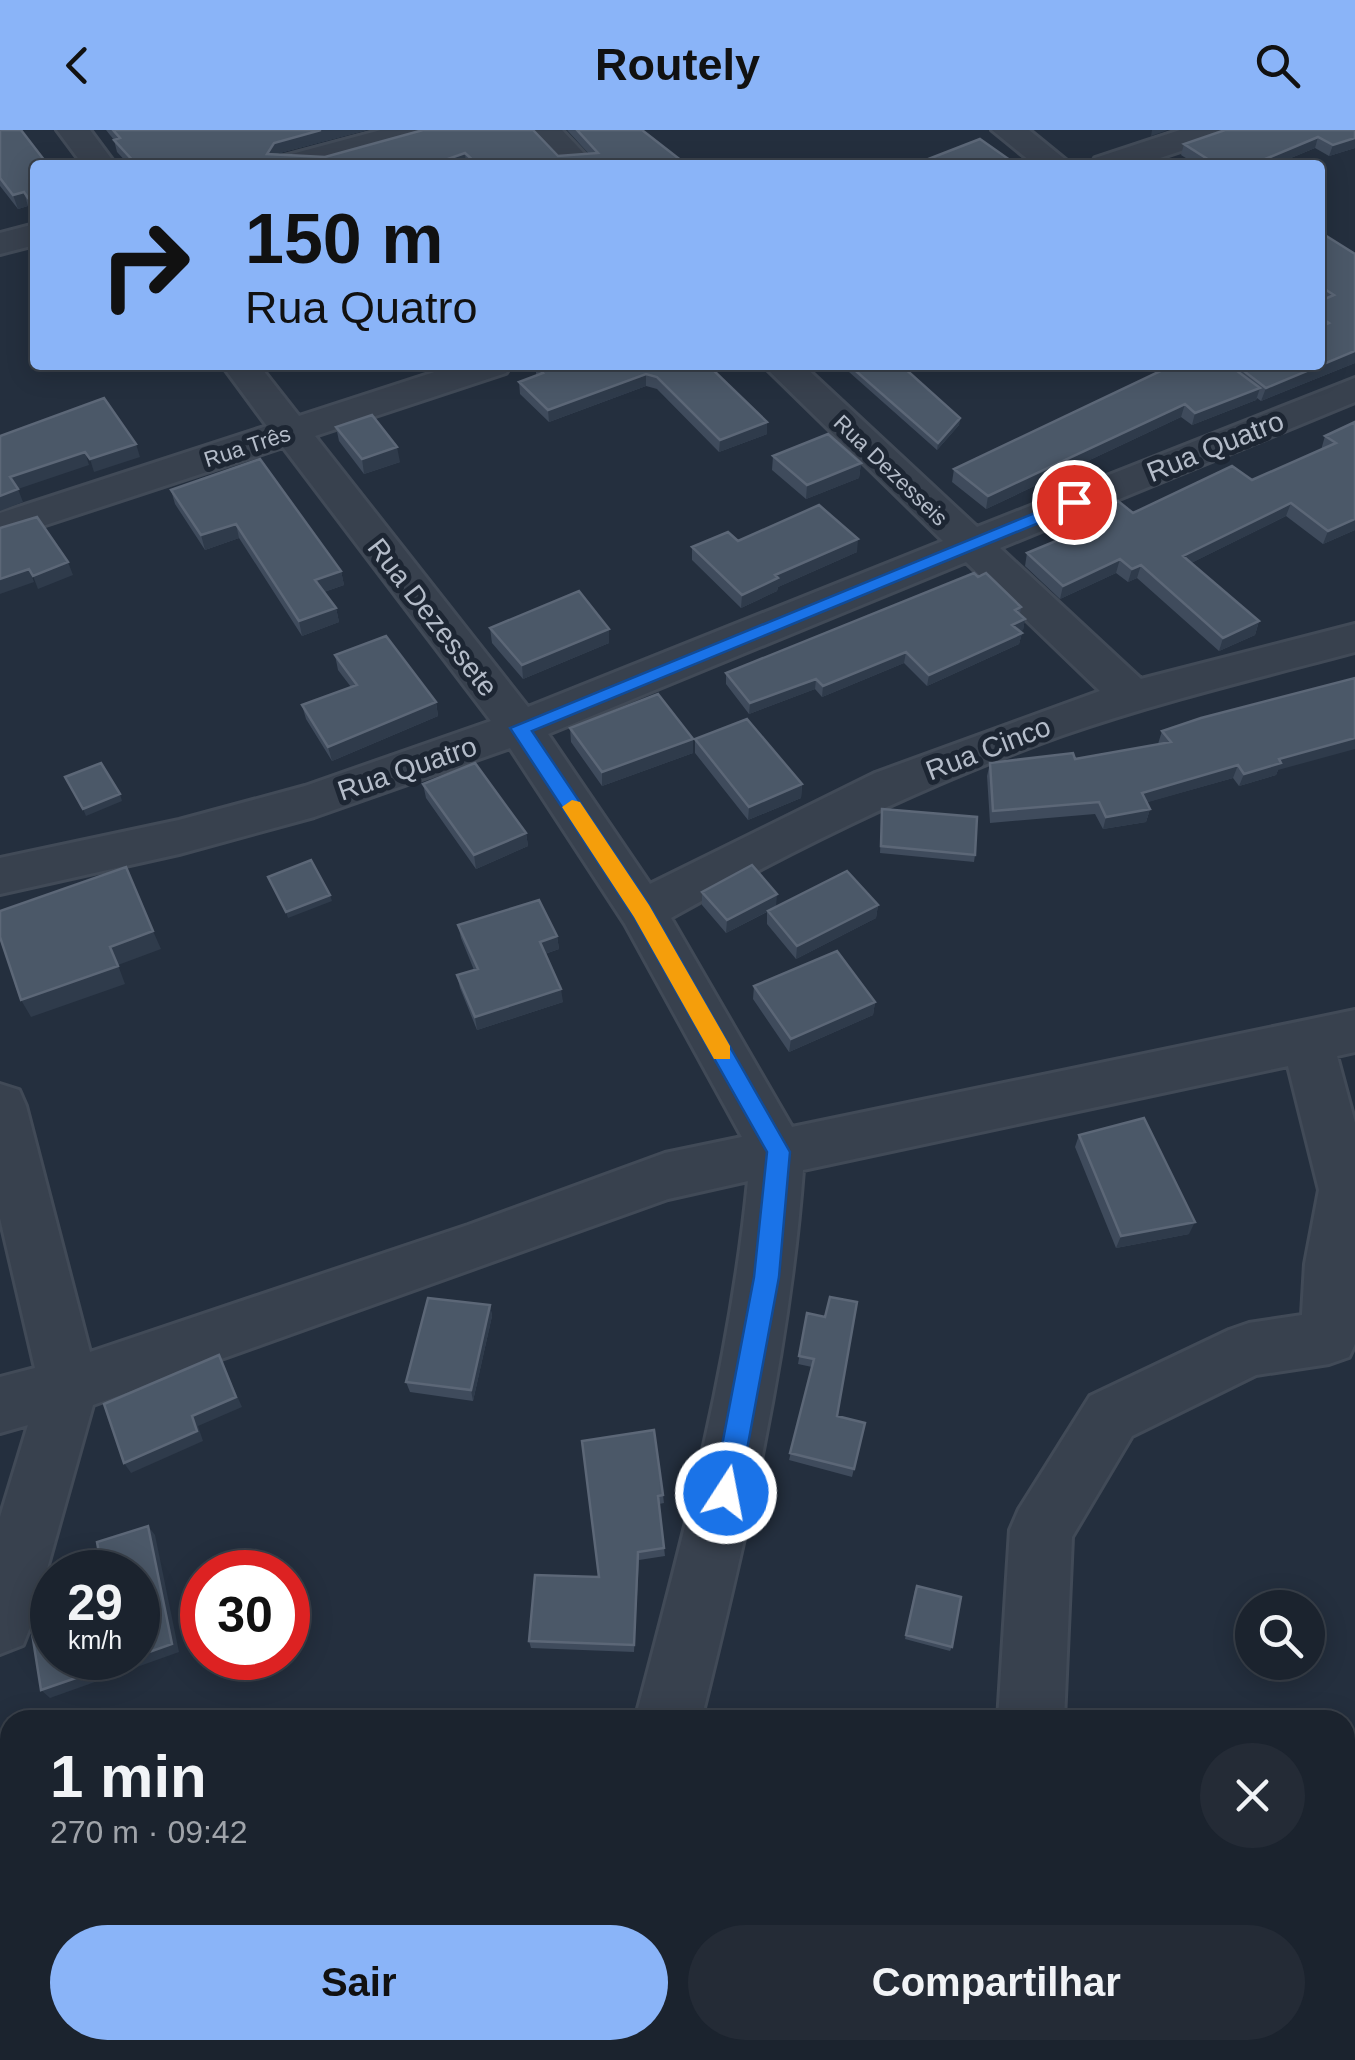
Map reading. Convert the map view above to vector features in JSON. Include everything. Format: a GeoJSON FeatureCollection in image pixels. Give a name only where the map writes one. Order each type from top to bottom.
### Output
{"type":"FeatureCollection","features":[{"type":"Feature","properties":{"kind":"street"},"geometry":{"type":"LineString","coordinates":[[74,130],[96,160]]}},
{"type":"Feature","properties":{"kind":"street"},"geometry":{"type":"LineString","coordinates":[[307,160],[416,130]]}},
{"type":"Feature","properties":{"kind":"street"},"geometry":{"type":"LineString","coordinates":[[544,130],[573,160]]}},
{"type":"Feature","properties":{"kind":"street"},"geometry":{"type":"LineString","coordinates":[[1008,130],[1049,160]]}},
{"type":"Feature","properties":{"kind":"street"},"geometry":{"type":"LineString","coordinates":[[1122,160],[1212,130]]}},
{"type":"Feature","properties":{"kind":"street"},"geometry":{"type":"LineString","coordinates":[[0,244],[30,235]]}},
{"type":"Feature","properties":{"kind":"street","name":"Rua Dezessete"},"geometry":{"type":"LineString","coordinates":[[244,370],[520,728],[642,911],[778,1152]]}},
{"type":"Feature","properties":{"kind":"street","name":"Rua Três"},"geometry":{"type":"LineString","coordinates":[[0,527],[478,370]]}},
{"type":"Feature","properties":{"kind":"street","name":"Rua Dezesseis"},"geometry":{"type":"LineString","coordinates":[[787,370],[1133,697]]}},
{"type":"Feature","properties":{"kind":"street","name":"Rua Quatro"},"geometry":{"type":"LineString","coordinates":[[0,876],[179,837],[314,800],[520,728],[1345,384]]}},
{"type":"Feature","properties":{"kind":"street","name":"Rua Cinco"},"geometry":{"type":"LineString","coordinates":[[642,911],[726,864],[972,752],[1133,697],[1355,638]]}},
{"type":"Feature","properties":{"kind":"street"},"geometry":{"type":"LineString","coordinates":[[0,1404],[69,1386],[469,1249],[665,1176],[1331,1036],[1346,1190],[1333,1264],[1329,1338],[1248,1350],[1111,1416],[1041,1530],[1031,1710]]}},
{"type":"Feature","properties":{"kind":"street"},"geometry":{"type":"LineString","coordinates":[[0,1106],[69,1386],[0,1622]]}},
{"type":"Feature","properties":{"kind":"street"},"geometry":{"type":"LineString","coordinates":[[671,1710],[726,1493],[766,1277],[778,1152]]}},
{"type":"Feature","properties":{"kind":"building"},"geometry":{"type":"Polygon","coordinates":[[[0,130],[21,130],[44,160],[30,160],[30,197],[24,192],[13,195],[0,178],[0,130]]]}},
{"type":"Feature","properties":{"kind":"building"},"geometry":{"type":"Polygon","coordinates":[[[113,130],[321,130],[274,143],[267,154],[325,157],[423,130],[533,130],[558,156],[598,153],[577,130],[642,130],[681,160],[473,160],[465,153],[445,160],[132,160],[114,140],[120,138],[113,130]]]}},
{"type":"Feature","properties":{"kind":"building"},"geometry":{"type":"Polygon","coordinates":[[[1225,130],[1355,130],[1355,138],[1333,145],[1318,137],[1263,160],[1209,160],[1184,144],[1225,130]]]}},
{"type":"Feature","properties":{"kind":"building"},"geometry":{"type":"Polygon","coordinates":[[[980,139],[1010,160],[926,160],[980,139]]]}},
{"type":"Feature","properties":{"kind":"building"},"geometry":{"type":"Polygon","coordinates":[[[1325,235],[1355,254],[1355,351],[1325,363],[1325,325],[1329,323],[1325,320],[1325,299],[1334,295],[1325,289],[1325,235]]]}},
{"type":"Feature","properties":{"kind":"building"},"geometry":{"type":"Polygon","coordinates":[[[540,370],[713,370],[767,422],[720,440],[657,377],[646,374],[548,410],[519,382],[543,373],[540,370]]]}},
{"type":"Feature","properties":{"kind":"building"},"geometry":{"type":"Polygon","coordinates":[[[855,370],[907,370],[960,418],[938,443],[855,370]]]}},
{"type":"Feature","properties":{"kind":"building"},"geometry":{"type":"Polygon","coordinates":[[[1162,370],[1236,370],[1260,388],[1195,413],[1185,404],[988,496],[954,469],[1162,370]]]}},
{"type":"Feature","properties":{"kind":"building"},"geometry":{"type":"Polygon","coordinates":[[[1243,370],[1309,370],[1266,388],[1243,370]]]}},
{"type":"Feature","properties":{"kind":"building"},"geometry":{"type":"Polygon","coordinates":[[[104,398],[136,444],[90,459],[85,452],[10,477],[18,489],[0,496],[0,436],[104,398]]]}},
{"type":"Feature","properties":{"kind":"building"},"geometry":{"type":"Polygon","coordinates":[[[372,415],[397,447],[362,459],[336,427],[372,415]]]}},
{"type":"Feature","properties":{"kind":"building"},"geometry":{"type":"Polygon","coordinates":[[[1355,422],[1355,519],[1328,531],[1291,503],[1183,556],[1259,621],[1223,638],[1141,565],[1132,569],[1120,559],[1063,586],[1027,553],[1097,524],[1118,501],[1133,513],[1232,466],[1252,480],[1336,443],[1325,436],[1355,422]]]}},
{"type":"Feature","properties":{"kind":"building"},"geometry":{"type":"Polygon","coordinates":[[[828,434],[861,463],[807,485],[773,456],[828,434]]]}},
{"type":"Feature","properties":{"kind":"building"},"geometry":{"type":"Polygon","coordinates":[[[260,459],[341,571],[315,580],[336,608],[299,621],[236,524],[201,535],[171,490],[260,459]]]}},
{"type":"Feature","properties":{"kind":"building"},"geometry":{"type":"Polygon","coordinates":[[[819,505],[858,539],[775,575],[778,578],[742,595],[692,547],[728,532],[738,541],[819,505]]]}},
{"type":"Feature","properties":{"kind":"building"},"geometry":{"type":"Polygon","coordinates":[[[37,517],[68,562],[33,576],[29,569],[0,579],[0,528],[37,517]]]}},
{"type":"Feature","properties":{"kind":"building"},"geometry":{"type":"Polygon","coordinates":[[[974,573],[978,577],[986,573],[1021,607],[1015,610],[1025,619],[1012,625],[1022,633],[929,675],[906,652],[823,686],[816,679],[750,703],[726,673],[974,573]]]}},
{"type":"Feature","properties":{"kind":"building"},"geometry":{"type":"Polygon","coordinates":[[[579,591],[609,629],[522,665],[490,628],[579,591]]]}},
{"type":"Feature","properties":{"kind":"building"},"geometry":{"type":"Polygon","coordinates":[[[386,636],[436,702],[328,747],[302,705],[357,685],[335,655],[386,636]]]}},
{"type":"Feature","properties":{"kind":"building"},"geometry":{"type":"Polygon","coordinates":[[[1355,678],[1355,738],[1279,759],[1281,763],[1244,774],[1238,765],[1142,793],[1150,809],[1106,817],[1099,802],[993,811],[990,763],[1073,753],[1075,759],[1171,742],[1162,731],[1355,678]]]}},
{"type":"Feature","properties":{"kind":"building"},"geometry":{"type":"Polygon","coordinates":[[[658,694],[693,739],[602,772],[570,728],[658,694]]]}},
{"type":"Feature","properties":{"kind":"building"},"geometry":{"type":"Polygon","coordinates":[[[747,719],[802,784],[749,807],[695,739],[747,719]]]}},
{"type":"Feature","properties":{"kind":"building"},"geometry":{"type":"Polygon","coordinates":[[[101,763],[120,794],[83,809],[65,777],[101,763]]]}},
{"type":"Feature","properties":{"kind":"building"},"geometry":{"type":"Polygon","coordinates":[[[475,763],[526,833],[474,855],[423,784],[475,763]]]}},
{"type":"Feature","properties":{"kind":"building"},"geometry":{"type":"Polygon","coordinates":[[[882,809],[977,817],[975,855],[881,846],[882,809]]]}},
{"type":"Feature","properties":{"kind":"building"},"geometry":{"type":"Polygon","coordinates":[[[311,860],[330,895],[286,912],[268,877],[311,860]]]}},
{"type":"Feature","properties":{"kind":"building"},"geometry":{"type":"Polygon","coordinates":[[[752,865],[777,894],[727,920],[702,892],[752,865]]]}},
{"type":"Feature","properties":{"kind":"building"},"geometry":{"type":"Polygon","coordinates":[[[126,867],[153,931],[110,947],[118,966],[21,1000],[0,937],[0,911],[126,867]]]}},
{"type":"Feature","properties":{"kind":"building"},"geometry":{"type":"Polygon","coordinates":[[[847,871],[878,905],[797,946],[768,911],[847,871]]]}},
{"type":"Feature","properties":{"kind":"building"},"geometry":{"type":"Polygon","coordinates":[[[539,900],[557,936],[540,942],[561,989],[475,1017],[457,975],[478,969],[458,925],[539,900]]]}},
{"type":"Feature","properties":{"kind":"building"},"geometry":{"type":"Polygon","coordinates":[[[837,951],[875,1002],[791,1039],[754,986],[837,951]]]}},
{"type":"Feature","properties":{"kind":"building"},"geometry":{"type":"Polygon","coordinates":[[[1144,1118],[1195,1222],[1121,1236],[1079,1135],[1144,1118]]]}},
{"type":"Feature","properties":{"kind":"building"},"geometry":{"type":"Polygon","coordinates":[[[830,1297],[857,1302],[837,1416],[865,1423],[854,1469],[790,1453],[814,1359],[799,1356],[807,1313],[825,1317],[830,1297]]]}},
{"type":"Feature","properties":{"kind":"building"},"geometry":{"type":"Polygon","coordinates":[[[428,1298],[490,1305],[471,1390],[406,1382],[428,1298]]]}},
{"type":"Feature","properties":{"kind":"building"},"geometry":{"type":"Polygon","coordinates":[[[219,1355],[236,1397],[192,1416],[197,1431],[124,1463],[104,1404],[219,1355]]]}},
{"type":"Feature","properties":{"kind":"building"},"geometry":{"type":"Polygon","coordinates":[[[654,1430],[663,1495],[658,1496],[664,1548],[638,1552],[634,1645],[529,1641],[535,1575],[599,1577],[582,1441],[654,1430]]]}},
{"type":"Feature","properties":{"kind":"building"},"geometry":{"type":"Polygon","coordinates":[[[148,1526],[153,1550],[98,1550],[97,1542],[148,1526]]]}},
{"type":"Feature","properties":{"kind":"building"},"geometry":{"type":"Polygon","coordinates":[[[160,1585],[172,1644],[160,1648],[160,1585]]]}},
{"type":"Feature","properties":{"kind":"building"},"geometry":{"type":"Polygon","coordinates":[[[917,1586],[961,1597],[952,1647],[906,1635],[917,1586]]]}},
{"type":"Feature","properties":{"kind":"building"},"geometry":{"type":"Polygon","coordinates":[[[39,1680],[70,1680],[41,1690],[39,1680]]]}},
{"type":"Feature","properties":{"kind":"slow traffic"},"geometry":{"type":"LineString","coordinates":[[572,807],[642,911],[722,1053]]}},
{"type":"Feature","properties":{"kind":"route"},"geometry":{"type":"LineString","coordinates":[[726,1493],[766,1277],[778,1152],[642,911],[520,728],[1074,502]]}}]}
